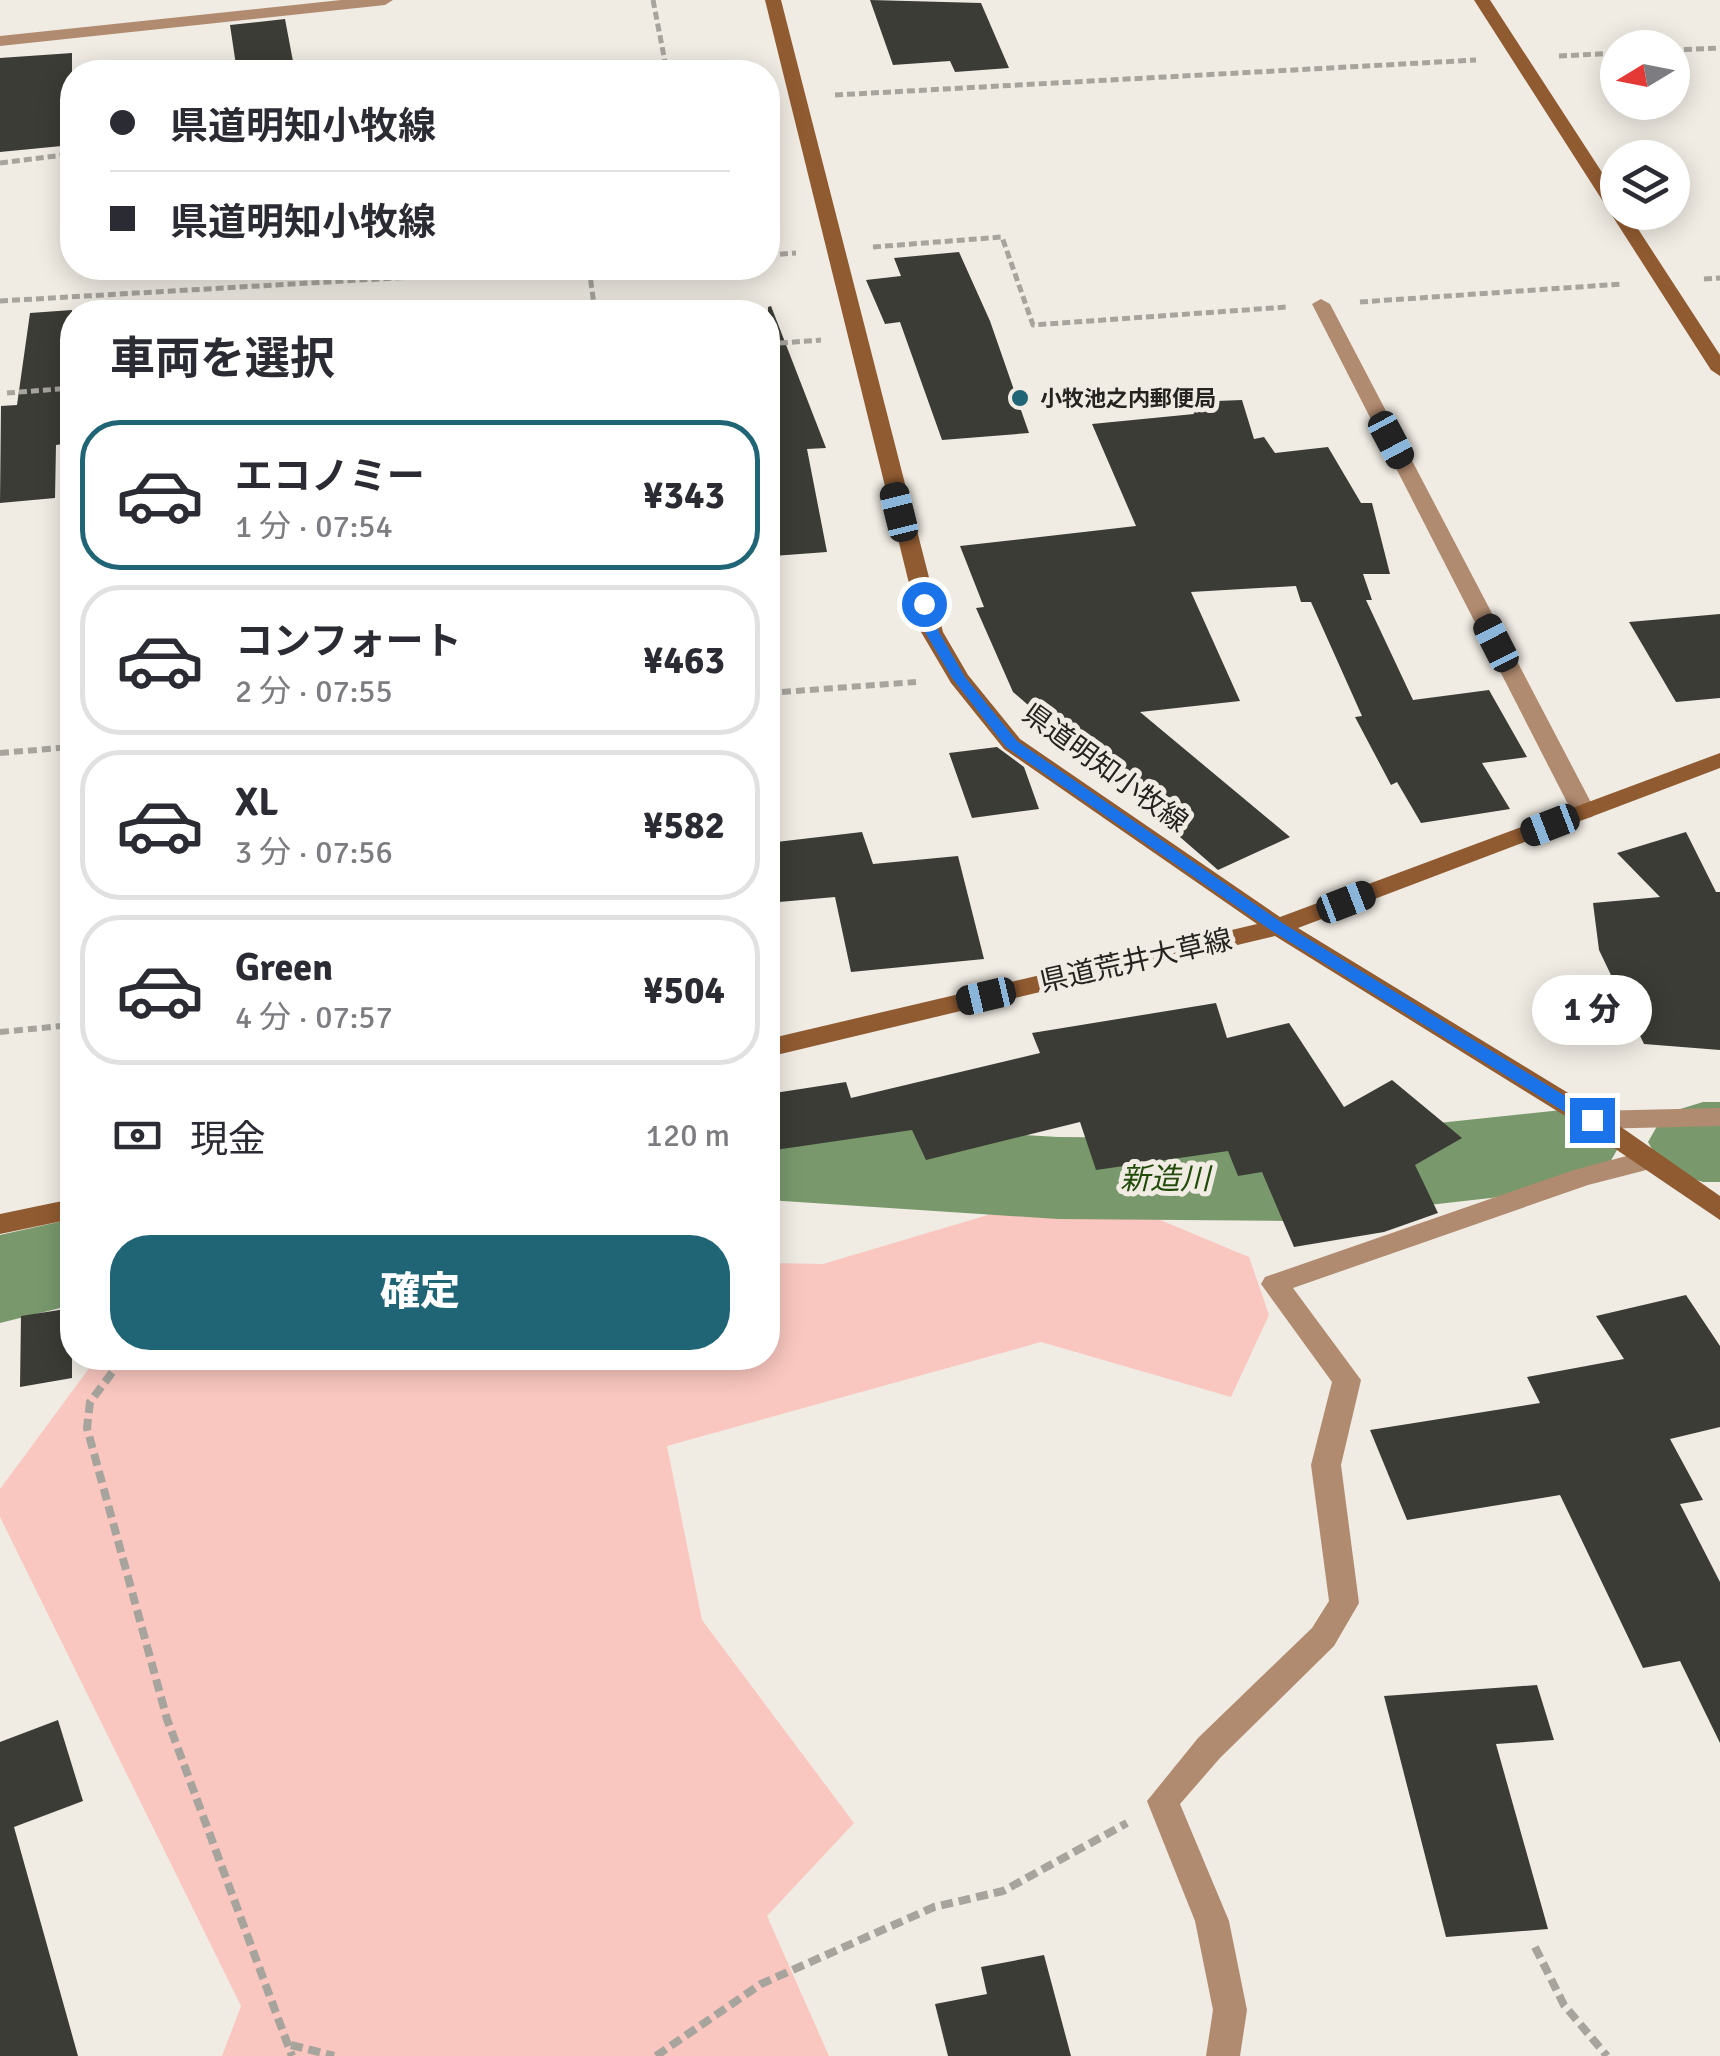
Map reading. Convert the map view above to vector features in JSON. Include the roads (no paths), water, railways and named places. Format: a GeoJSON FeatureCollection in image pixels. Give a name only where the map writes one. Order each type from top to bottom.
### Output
{"type":"FeatureCollection","features":[{"type":"Feature","properties":{"kind":"main road","name":"県道明知小牧線"},"geometry":{"type":"LineString","coordinates":[[774,0],[932,632],[959,678],[1012,744],[1278,927],[1592,1120],[1720,1210]]}},
{"type":"Feature","properties":{"kind":"main road"},"geometry":{"type":"LineString","coordinates":[[1482,0],[1600,184]]}},
{"type":"Feature","properties":{"kind":"main road"},"geometry":{"type":"LineString","coordinates":[[1630,230],[1720,370]]}},
{"type":"Feature","properties":{"kind":"main road","name":"県道荒井大草線"},"geometry":{"type":"LineString","coordinates":[[780,1045],[1278,927],[1720,760]]}},
{"type":"Feature","properties":{"kind":"main road"},"geometry":{"type":"LineString","coordinates":[[0,1224],[60,1212]]}},
{"type":"Feature","properties":{"kind":"street"},"geometry":{"type":"LineString","coordinates":[[0,41],[385,0]]}},
{"type":"Feature","properties":{"kind":"street"},"geometry":{"type":"LineString","coordinates":[[1320,304],[1584,812]]}},
{"type":"Feature","properties":{"kind":"street"},"geometry":{"type":"LineString","coordinates":[[1592,1120],[1720,1116]]}},
{"type":"Feature","properties":{"kind":"street"},"geometry":{"type":"LineString","coordinates":[[1223,2056],[1230,2010],[1212,1921],[1162,1800],[1323,1637],[1344,1603],[1326,1465],[1346,1380],[1276,1284],[1583,1177],[1649,1160]]}},
{"type":"Feature","properties":{"kind":"waterway","name":"新造川"},"geometry":{"type":"LineString","coordinates":[[1703,1142],[1720,1142]]}},
{"type":"Feature","properties":{"kind":"waterway","name":"新造川"},"geometry":{"type":"LineString","coordinates":[[780,1161],[1058,1178],[1287,1180],[1562,1150]]}},
{"type":"Feature","properties":{"kind":"waterway","name":"新造川"},"geometry":{"type":"LineString","coordinates":[[0,1279],[60,1265]]}},
{"type":"Feature","properties":{"kind":"place","name":"小牧池之内郵便局"},"geometry":{"type":"Point","coordinates":[1020,398]}}]}
